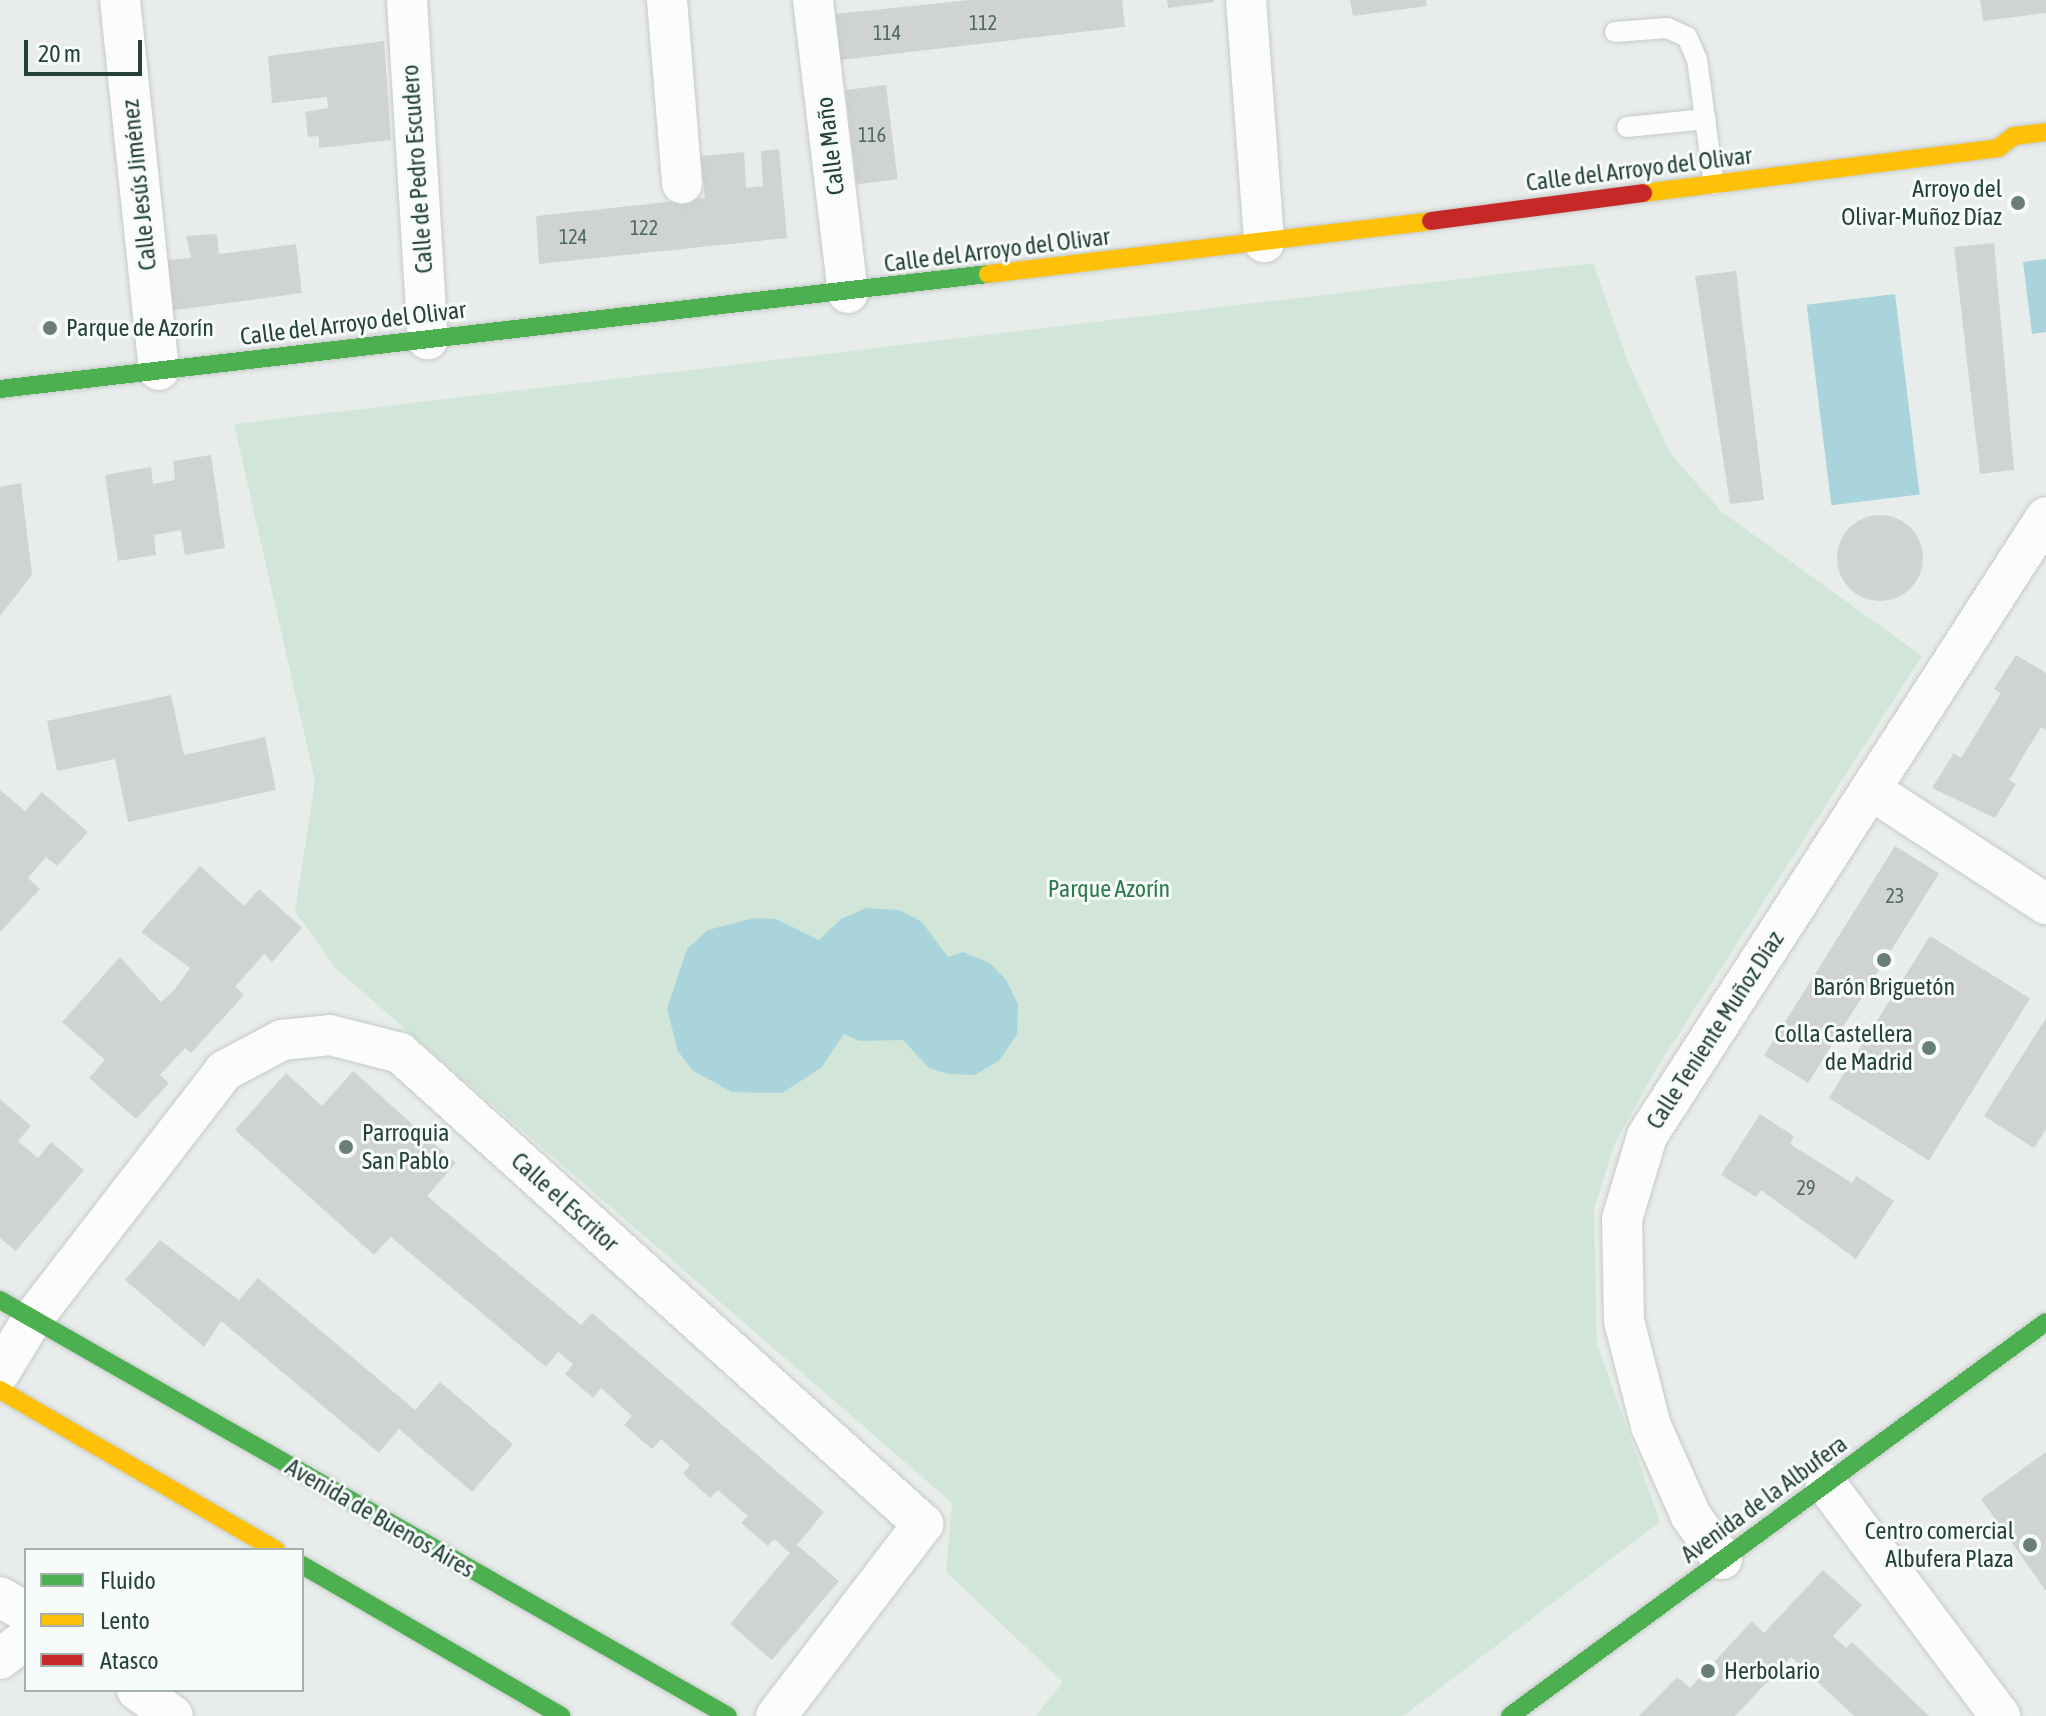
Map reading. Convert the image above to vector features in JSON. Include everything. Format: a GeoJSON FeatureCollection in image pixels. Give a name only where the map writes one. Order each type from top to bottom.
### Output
{"type":"FeatureCollection","features":[{"type":"Feature","properties":{"kind":"street","name":"Calle Jesús Jiménez"},"geometry":{"type":"LineString","coordinates":[[120,0],[159,370]]}},
{"type":"Feature","properties":{"kind":"street","name":"Calle de Pedro Escudero"},"geometry":{"type":"LineString","coordinates":[[407,0],[428,339]]}},
{"type":"Feature","properties":{"kind":"street"},"geometry":{"type":"LineString","coordinates":[[667,0],[682,183]]}},
{"type":"Feature","properties":{"kind":"street","name":"Calle Maño"},"geometry":{"type":"LineString","coordinates":[[813,0],[848,293]]}},
{"type":"Feature","properties":{"kind":"street"},"geometry":{"type":"LineString","coordinates":[[1246,0],[1264,242]]}},
{"type":"Feature","properties":{"kind":"street","name":"Calle del Arroyo del Olivar"},"geometry":{"type":"LineString","coordinates":[[0,389],[848,293],[1264,242],[1998,148],[2014,136],[2046,132]]}},
{"type":"Feature","properties":{"kind":"street"},"geometry":{"type":"LineString","coordinates":[[1998,148],[2016,158]]}},
{"type":"Feature","properties":{"kind":"street","name":"Calle Teniente Muñoz Díaz"},"geometry":{"type":"LineString","coordinates":[[1722,1559],[1691,1516],[1651,1426],[1624,1321],[1622,1219],[1647,1136],[2046,517]]}},
{"type":"Feature","properties":{"kind":"street"},"geometry":{"type":"LineString","coordinates":[[1871,790],[2046,904]]}},
{"type":"Feature","properties":{"kind":"street","name":"Calle el Escritor"},"geometry":{"type":"LineString","coordinates":[[16,1311],[224,1071],[282,1040],[330,1035],[400,1053],[923,1524],[776,1716]]}},
{"type":"Feature","properties":{"kind":"street"},"geometry":{"type":"LineString","coordinates":[[0,1372],[16,1311]]}},
{"type":"Feature","properties":{"kind":"street","name":"Avenida de Buenos Aires"},"geometry":{"type":"LineString","coordinates":[[16,1311],[728,1716]]}},
{"type":"Feature","properties":{"kind":"street","name":"Avenida de la Albufera"},"geometry":{"type":"LineString","coordinates":[[1510,1716],[2046,1322]]}},
{"type":"Feature","properties":{"kind":"street"},"geometry":{"type":"LineString","coordinates":[[0,1390],[273,1548]]}},
{"type":"Feature","properties":{"kind":"street"},"geometry":{"type":"LineString","coordinates":[[1826,1484],[2000,1716]]}},
{"type":"Feature","properties":{"kind":"street"},"geometry":{"type":"LineString","coordinates":[[304,1566],[561,1716]]}},
{"type":"Feature","properties":{"kind":"street"},"geometry":{"type":"LineString","coordinates":[[0,1597],[24,1611]]}},
{"type":"Feature","properties":{"kind":"street"},"geometry":{"type":"LineString","coordinates":[[0,1659],[24,1641]]}},
{"type":"Feature","properties":{"kind":"street"},"geometry":{"type":"LineString","coordinates":[[140,1692],[173,1716]]}},
{"type":"Feature","properties":{"kind":"lane"},"geometry":{"type":"LineString","coordinates":[[1615,32],[1667,28],[1687,37],[1706,119],[1714,184]]}},
{"type":"Feature","properties":{"kind":"lane"},"geometry":{"type":"LineString","coordinates":[[1627,127],[1706,119]]}},
{"type":"Feature","properties":{"kind":"green space","name":"Parque Azorín"},"geometry":{"type":"Polygon","coordinates":[[[1593,263],[1628,362],[1670,453],[1722,512],[1922,656],[1655,1071],[1615,1143],[1594,1209],[1597,1343],[1660,1522],[1403,1716],[1036,1716],[1063,1682],[946,1572],[952,1503],[335,968],[295,911],[315,781],[234,424],[1593,263]]]}},
{"type":"Feature","properties":{"kind":"water"},"geometry":{"type":"Polygon","coordinates":[[[2046,259],[2046,332],[2032,334],[2023,262],[2046,259]]]}},
{"type":"Feature","properties":{"kind":"water"},"geometry":{"type":"Polygon","coordinates":[[[1895,294],[1920,494],[1831,505],[1807,305],[1895,294]]]}},
{"type":"Feature","properties":{"kind":"water"},"geometry":{"type":"Polygon","coordinates":[[[866,908],[899,910],[921,921],[948,957],[963,952],[990,963],[1006,980],[1018,1004],[1017,1034],[1000,1060],[975,1075],[949,1074],[929,1068],[903,1040],[859,1041],[844,1034],[821,1068],[782,1093],[732,1092],[692,1070],[678,1051],[667,1009],[687,949],[708,930],[754,918],[776,919],[819,940],[841,919],[866,908]]]}},
{"type":"Feature","properties":{"kind":"building"},"geometry":{"type":"Polygon","coordinates":[[[970,0],[1122,0],[1125,27],[840,60],[835,14],[970,0]]]}},
{"type":"Feature","properties":{"kind":"building"},"geometry":{"type":"Polygon","coordinates":[[[1167,0],[1214,0],[1214,2],[1168,8],[1167,0]]]}},
{"type":"Feature","properties":{"kind":"building"},"geometry":{"type":"Polygon","coordinates":[[[1350,0],[1426,0],[1427,6],[1353,16],[1350,0]]]}},
{"type":"Feature","properties":{"kind":"building"},"geometry":{"type":"Polygon","coordinates":[[[1980,0],[2046,0],[2046,13],[1983,21],[1980,0]]]}},
{"type":"Feature","properties":{"kind":"building"},"geometry":{"type":"Polygon","coordinates":[[[384,41],[391,140],[319,148],[319,136],[308,137],[305,112],[328,108],[327,97],[272,103],[268,56],[384,41]]]}},
{"type":"Feature","properties":{"kind":"building"},"geometry":{"type":"Polygon","coordinates":[[[886,85],[898,179],[857,184],[845,90],[886,85]]]}},
{"type":"Feature","properties":{"kind":"building"},"geometry":{"type":"Polygon","coordinates":[[[779,149],[787,238],[539,264],[536,216],[705,198],[701,156],[744,152],[746,188],[763,186],[761,151],[779,149]]]}},
{"type":"Feature","properties":{"kind":"building"},"geometry":{"type":"Polygon","coordinates":[[[217,234],[219,254],[296,244],[302,293],[161,312],[156,261],[191,258],[186,236],[217,234]]]}},
{"type":"Feature","properties":{"kind":"building"},"geometry":{"type":"Polygon","coordinates":[[[1994,243],[2014,470],[1980,474],[1954,247],[1994,243]]]}},
{"type":"Feature","properties":{"kind":"building"},"geometry":{"type":"Polygon","coordinates":[[[1736,271],[1764,500],[1730,504],[1695,276],[1736,271]]]}},
{"type":"Feature","properties":{"kind":"building"},"geometry":{"type":"Polygon","coordinates":[[[211,455],[225,548],[185,555],[181,530],[154,535],[156,555],[118,561],[105,475],[151,467],[153,484],[175,480],[173,461],[211,455]]]}},
{"type":"Feature","properties":{"kind":"building"},"geometry":{"type":"Polygon","coordinates":[[[21,483],[32,575],[0,616],[0,487],[21,483]]]}},
{"type":"Feature","properties":{"kind":"building"},"geometry":{"type":"Polygon","coordinates":[[[1872,515],[1888,515],[1911,527],[1920,541],[1923,558],[1920,575],[1911,589],[1888,601],[1872,601],[1856,594],[1844,582],[1837,566],[1837,550],[1844,534],[1856,522],[1872,515]]]}},
{"type":"Feature","properties":{"kind":"building"},"geometry":{"type":"Polygon","coordinates":[[[2016,655],[2046,673],[2046,730],[2041,727],[2009,780],[2016,784],[1995,818],[1932,788],[1954,753],[1961,758],[2001,693],[1994,689],[2016,655]]]}},
{"type":"Feature","properties":{"kind":"building"},"geometry":{"type":"Polygon","coordinates":[[[171,695],[184,755],[265,737],[276,790],[128,822],[115,759],[57,771],[47,721],[171,695]]]}},
{"type":"Feature","properties":{"kind":"building"},"geometry":{"type":"Polygon","coordinates":[[[0,790],[25,811],[42,792],[88,832],[57,866],[46,857],[28,878],[40,889],[0,932],[0,790]]]}},
{"type":"Feature","properties":{"kind":"building"},"geometry":{"type":"Polygon","coordinates":[[[1895,846],[1939,874],[1808,1083],[1764,1055],[1895,846]]]}},
{"type":"Feature","properties":{"kind":"building"},"geometry":{"type":"Polygon","coordinates":[[[200,866],[244,906],[259,889],[302,928],[272,962],[264,954],[235,987],[244,995],[191,1053],[185,1048],[160,1075],[169,1083],[136,1119],[89,1078],[105,1060],[62,1022],[120,957],[161,1002],[175,989],[190,968],[141,932],[200,866]]]}},
{"type":"Feature","properties":{"kind":"building","name":"Colla Castellera de Madrid"},"geometry":{"type":"Polygon","coordinates":[[[1930,936],[2030,999],[1929,1161],[1829,1098],[1930,936]]]}},
{"type":"Feature","properties":{"kind":"building"},"geometry":{"type":"Polygon","coordinates":[[[2046,1018],[2046,1129],[2034,1148],[1984,1116],[2046,1018]]]}},
{"type":"Feature","properties":{"kind":"building"},"geometry":{"type":"Polygon","coordinates":[[[353,1071],[456,1163],[427,1196],[581,1325],[592,1313],[824,1512],[797,1545],[839,1581],[772,1660],[730,1624],[790,1553],[774,1539],[768,1546],[741,1523],[748,1516],[718,1490],[710,1498],[683,1474],[690,1465],[661,1439],[652,1449],[624,1425],[632,1416],[601,1388],[593,1398],[565,1374],[573,1364],[558,1352],[546,1367],[391,1237],[374,1255],[235,1130],[286,1073],[322,1106],[353,1071]]]}},
{"type":"Feature","properties":{"kind":"building"},"geometry":{"type":"Polygon","coordinates":[[[0,1099],[31,1126],[18,1141],[38,1158],[51,1142],[84,1170],[16,1251],[0,1238],[0,1099]]]}},
{"type":"Feature","properties":{"kind":"building"},"geometry":{"type":"Polygon","coordinates":[[[1760,1114],[1794,1136],[1790,1144],[1852,1183],[1856,1176],[1894,1201],[1856,1259],[1761,1190],[1756,1197],[1721,1175],[1760,1114]]]}},
{"type":"Feature","properties":{"kind":"building"},"geometry":{"type":"Polygon","coordinates":[[[160,1240],[239,1300],[258,1278],[415,1410],[440,1382],[513,1444],[472,1492],[399,1429],[379,1453],[221,1321],[204,1347],[125,1280],[160,1240]]]}},
{"type":"Feature","properties":{"kind":"building","name":"Centro comercial Albufera Plaza"},"geometry":{"type":"Polygon","coordinates":[[[2046,1452],[2046,1591],[1981,1499],[2046,1452]]]}},
{"type":"Feature","properties":{"kind":"building"},"geometry":{"type":"Polygon","coordinates":[[[1823,1570],[1862,1605],[1833,1636],[1846,1648],[1852,1642],[1929,1716],[1854,1716],[1791,1657],[1735,1716],[1639,1716],[1677,1677],[1690,1688],[1752,1621],[1764,1633],[1823,1570]]]}},
{"type":"Feature","properties":{"kind":"traffic: fast"},"geometry":{"type":"LineString","coordinates":[[0,389],[988,274]]}},
{"type":"Feature","properties":{"kind":"traffic: fast"},"geometry":{"type":"LineString","coordinates":[[0,1300],[728,1716]]}},
{"type":"Feature","properties":{"kind":"traffic: fast"},"geometry":{"type":"LineString","coordinates":[[1510,1716],[2046,1322]]}},
{"type":"Feature","properties":{"kind":"traffic: fast"},"geometry":{"type":"LineString","coordinates":[[304,1566],[561,1716]]}},
{"type":"Feature","properties":{"kind":"traffic: slow"},"geometry":{"type":"LineString","coordinates":[[1643,193],[1998,148],[2014,136],[2046,132]]}},
{"type":"Feature","properties":{"kind":"traffic: slow"},"geometry":{"type":"LineString","coordinates":[[988,274],[1431,221]]}},
{"type":"Feature","properties":{"kind":"traffic: slow"},"geometry":{"type":"LineString","coordinates":[[0,1390],[273,1548]]}},
{"type":"Feature","properties":{"kind":"traffic: jam"},"geometry":{"type":"LineString","coordinates":[[1431,221],[1643,193]]}},
{"type":"Feature","properties":{"kind":"place","name":"Arroyo del Olivar-Muñoz Díaz"},"geometry":{"type":"Point","coordinates":[2018,203]}},
{"type":"Feature","properties":{"kind":"place","name":"Parque de Azorín"},"geometry":{"type":"Point","coordinates":[50,328]}},
{"type":"Feature","properties":{"kind":"place","name":"Barón Briguetón"},"geometry":{"type":"Point","coordinates":[1884,960]}},
{"type":"Feature","properties":{"kind":"place","name":"Colla Castellera de Madrid"},"geometry":{"type":"Point","coordinates":[1929,1048]}},
{"type":"Feature","properties":{"kind":"place","name":"Parroquia San Pablo"},"geometry":{"type":"Point","coordinates":[346,1147]}},
{"type":"Feature","properties":{"kind":"place","name":"Centro comercial Albufera Plaza"},"geometry":{"type":"Point","coordinates":[2030,1545]}},
{"type":"Feature","properties":{"kind":"place","name":"Herbolario"},"geometry":{"type":"Point","coordinates":[1708,1671]}}]}
